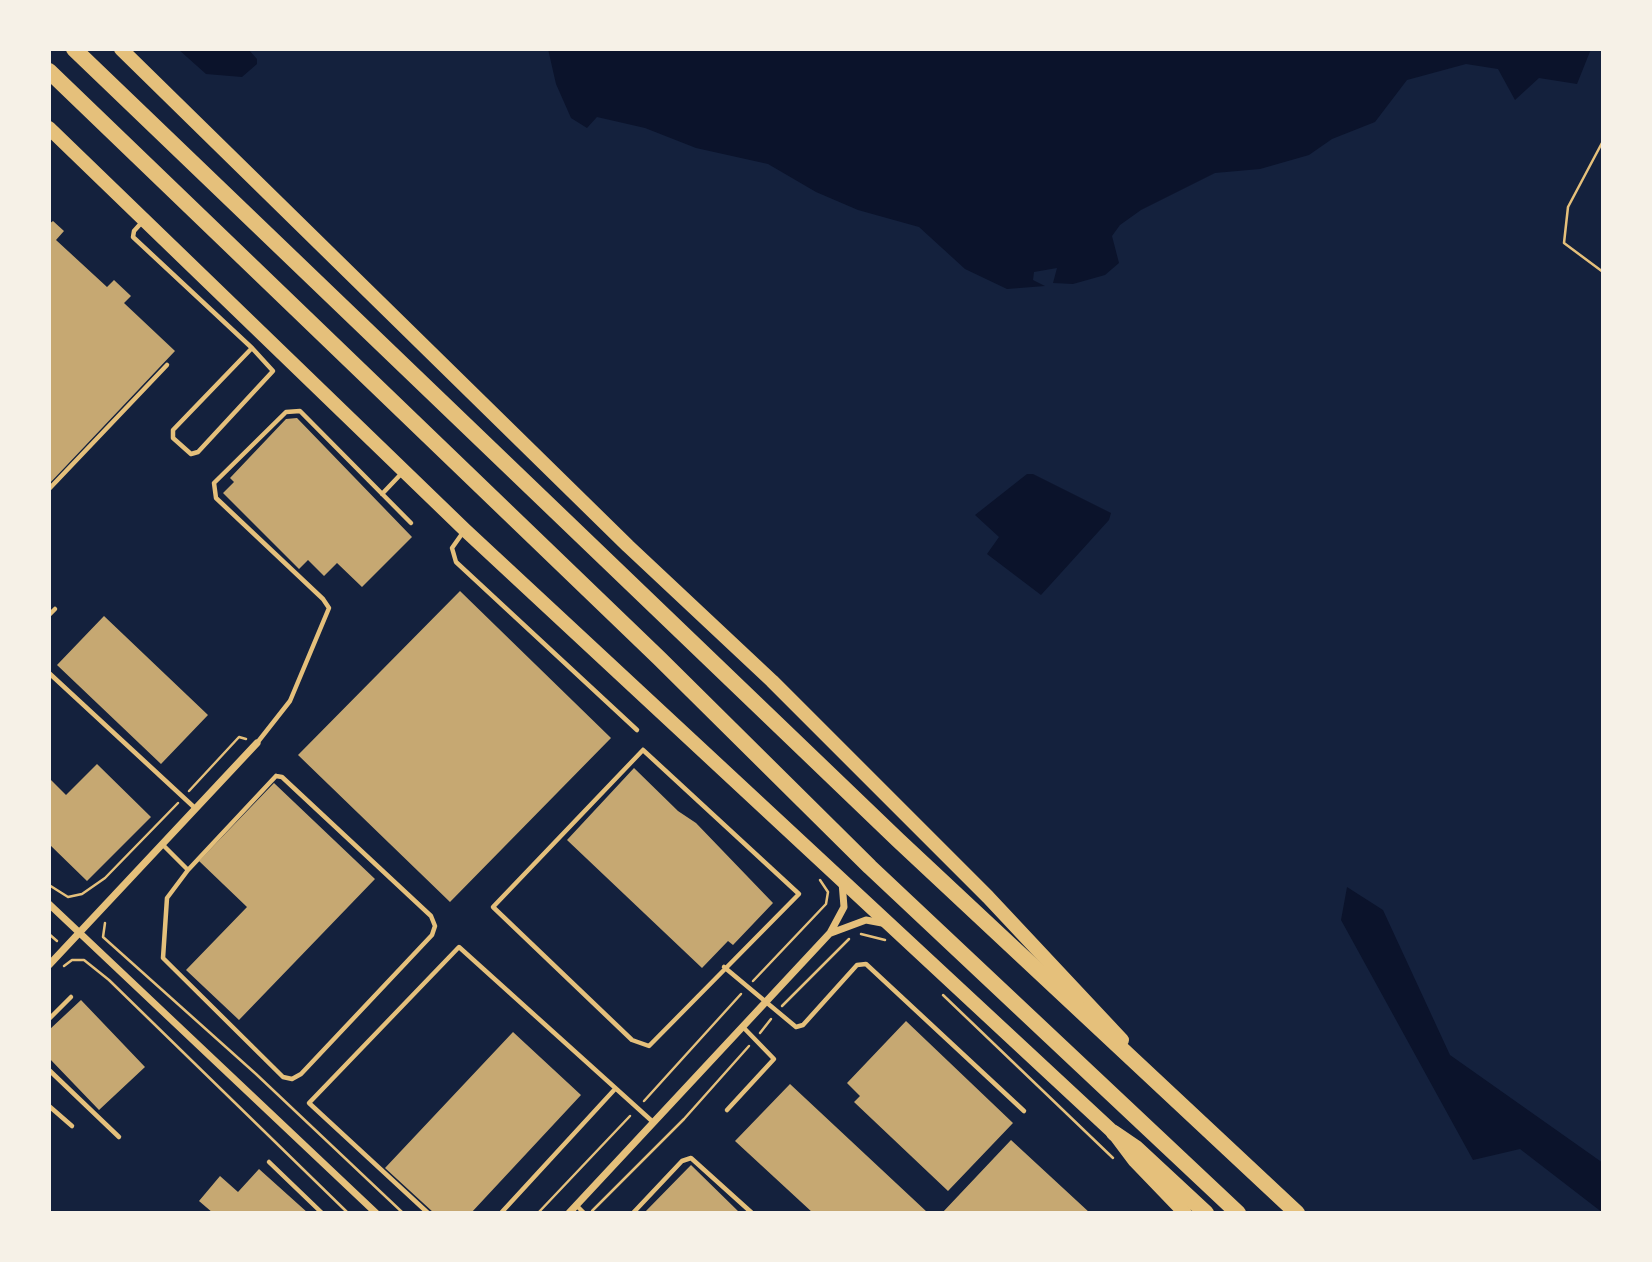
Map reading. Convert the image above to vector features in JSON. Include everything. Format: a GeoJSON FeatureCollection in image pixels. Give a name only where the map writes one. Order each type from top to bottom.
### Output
{"type":"FeatureCollection","features":[{"type":"Feature","properties":{"kind":"highway"},"geometry":{"type":"LineString","coordinates":[[74,49],[888,830],[1297,1213]]}},
{"type":"Feature","properties":{"kind":"highway"},"geometry":{"type":"LineString","coordinates":[[49,71],[659,658],[870,867],[1238,1213]]}},
{"type":"Feature","properties":{"kind":"highway"},"geometry":{"type":"LineString","coordinates":[[1114,1133],[1136,1147],[1206,1213]]}},
{"type":"Feature","properties":{"kind":"main road"},"geometry":{"type":"LineString","coordinates":[[121,49],[618,536],[772,681],[988,897],[1197,1120]]}},
{"type":"Feature","properties":{"kind":"main road"},"geometry":{"type":"LineString","coordinates":[[49,128],[465,530],[887,925],[1114,1133],[1135,1161],[1185,1213]]}},
{"type":"Feature","properties":{"kind":"street"},"geometry":{"type":"LineString","coordinates":[[49,965],[257,743]]}},
{"type":"Feature","properties":{"kind":"street"},"geometry":{"type":"LineString","coordinates":[[569,1213],[830,933],[844,907],[842,881]]}},
{"type":"Feature","properties":{"kind":"street"},"geometry":{"type":"LineString","coordinates":[[49,904],[376,1213]]}},
{"type":"Feature","properties":{"kind":"street"},"geometry":{"type":"LineString","coordinates":[[830,933],[866,920],[887,925]]}},
{"type":"Feature","properties":{"kind":"lane"},"geometry":{"type":"LineString","coordinates":[[144,220],[132,237],[272,367],[271,376],[198,452],[191,454],[173,438],[173,430],[251,348]]}},
{"type":"Feature","properties":{"kind":"lane"},"geometry":{"type":"LineString","coordinates":[[49,489],[167,365]]}},
{"type":"Feature","properties":{"kind":"lane"},"geometry":{"type":"LineString","coordinates":[[257,743],[290,701],[330,608],[216,498],[214,483],[286,412],[300,411],[411,523]]}},
{"type":"Feature","properties":{"kind":"lane"},"geometry":{"type":"LineString","coordinates":[[382,494],[404,471]]}},
{"type":"Feature","properties":{"kind":"lane"},"geometry":{"type":"LineString","coordinates":[[465,530],[452,548],[456,562],[637,730]]}},
{"type":"Feature","properties":{"kind":"lane"},"geometry":{"type":"LineString","coordinates":[[49,615],[55,608]]}},
{"type":"Feature","properties":{"kind":"lane"},"geometry":{"type":"LineString","coordinates":[[49,673],[196,809]]}},
{"type":"Feature","properties":{"kind":"lane"},"geometry":{"type":"LineString","coordinates":[[643,750],[799,894],[724,967],[649,1046],[632,1040],[493,907],[643,750]]}},
{"type":"Feature","properties":{"kind":"lane"},"geometry":{"type":"LineString","coordinates":[[282,777],[431,916],[434,931],[301,1074],[296,1078],[287,1078],[164,963],[165,903],[188,870],[270,779],[282,777]]}},
{"type":"Feature","properties":{"kind":"lane"},"geometry":{"type":"LineString","coordinates":[[162,845],[188,870]]}},
{"type":"Feature","properties":{"kind":"lane"},"geometry":{"type":"LineString","coordinates":[[428,1213],[309,1103],[459,947],[654,1122]]}},
{"type":"Feature","properties":{"kind":"lane"},"geometry":{"type":"LineString","coordinates":[[724,967],[792,1025],[803,1025],[857,965],[866,964],[1024,1111]]}},
{"type":"Feature","properties":{"kind":"lane"},"geometry":{"type":"LineString","coordinates":[[49,1019],[71,997]]}},
{"type":"Feature","properties":{"kind":"lane"},"geometry":{"type":"LineString","coordinates":[[727,1111],[773,1063],[773,1055],[742,1027]]}},
{"type":"Feature","properties":{"kind":"lane"},"geometry":{"type":"LineString","coordinates":[[49,1070],[119,1136]]}},
{"type":"Feature","properties":{"kind":"lane"},"geometry":{"type":"LineString","coordinates":[[501,1213],[615,1089]]}},
{"type":"Feature","properties":{"kind":"lane"},"geometry":{"type":"LineString","coordinates":[[49,1107],[72,1126]]}},
{"type":"Feature","properties":{"kind":"lane"},"geometry":{"type":"LineString","coordinates":[[633,1213],[682,1161],[691,1158],[752,1213]]}},
{"type":"Feature","properties":{"kind":"lane"},"geometry":{"type":"LineString","coordinates":[[269,1162],[323,1213]]}},
{"type":"Feature","properties":{"kind":"lane"},"geometry":{"type":"LineString","coordinates":[[576,1205],[587,1213]]}},
{"type":"Feature","properties":{"kind":"path"},"geometry":{"type":"LineString","coordinates":[[1603,141],[1568,207],[1564,243],[1603,272]]}},
{"type":"Feature","properties":{"kind":"path"},"geometry":{"type":"LineString","coordinates":[[49,885],[68,897],[82,894],[105,878],[239,737],[257,743]]}},
{"type":"Feature","properties":{"kind":"path"},"geometry":{"type":"LineString","coordinates":[[538,1213],[826,904],[828,892],[807,870],[817,857]]}},
{"type":"Feature","properties":{"kind":"path"},"geometry":{"type":"LineString","coordinates":[[106,920],[103,937],[257,1074],[403,1213]]}},
{"type":"Feature","properties":{"kind":"path"},"geometry":{"type":"LineString","coordinates":[[587,1213],[684,1119],[777,1012],[852,936],[870,934],[885,940],[894,949]]}},
{"type":"Feature","properties":{"kind":"path"},"geometry":{"type":"LineString","coordinates":[[72,960],[84,960],[109,980],[348,1213]]}},
{"type":"Feature","properties":{"kind":"path"},"geometry":{"type":"LineString","coordinates":[[934,986],[1122,1166]]}},
{"type":"Feature","properties":{"kind":"water"},"geometry":{"type":"Polygon","coordinates":[[[178,49],[248,49],[257,59],[257,64],[242,77],[206,74],[178,49]]]}},
{"type":"Feature","properties":{"kind":"water"},"geometry":{"type":"Polygon","coordinates":[[[548,49],[1591,49],[1577,84],[1539,78],[1515,100],[1498,69],[1466,64],[1407,80],[1375,122],[1332,139],[1309,155],[1260,169],[1215,173],[1141,210],[1120,225],[1112,236],[1119,263],[1105,275],[1073,284],[1053,283],[1057,268],[1034,272],[1033,280],[1045,286],[1007,289],[965,269],[919,227],[858,210],[816,192],[768,164],[696,148],[645,128],[597,117],[587,128],[571,118],[556,84],[548,49]]]}},
{"type":"Feature","properties":{"kind":"water"},"geometry":{"type":"Polygon","coordinates":[[[1027,474],[1033,474],[1111,513],[1109,520],[1041,595],[987,554],[999,537],[975,515],[1027,474]]]}},
{"type":"Feature","properties":{"kind":"water"},"geometry":{"type":"Polygon","coordinates":[[[1347,887],[1383,910],[1450,1055],[1603,1163],[1603,1213],[1520,1149],[1473,1160],[1341,920],[1347,887]]]}},
{"type":"Feature","properties":{"kind":"building"},"geometry":{"type":"Polygon","coordinates":[[[53,221],[64,231],[56,240],[107,287],[114,280],[131,296],[124,303],[175,351],[49,484],[49,224],[53,221]]]}},
{"type":"Feature","properties":{"kind":"building"},"geometry":{"type":"Polygon","coordinates":[[[297,418],[412,537],[362,587],[337,563],[324,576],[308,560],[299,569],[223,493],[234,482],[230,478],[286,419],[297,418]]]}},
{"type":"Feature","properties":{"kind":"building"},"geometry":{"type":"Polygon","coordinates":[[[460,591],[611,738],[450,902],[298,755],[460,591]]]}},
{"type":"Feature","properties":{"kind":"building"},"geometry":{"type":"Polygon","coordinates":[[[104,616],[208,715],[161,764],[57,665],[104,616]]]}},
{"type":"Feature","properties":{"kind":"building"},"geometry":{"type":"Polygon","coordinates":[[[97,764],[151,817],[87,881],[49,844],[49,778],[66,795],[97,764]]]}},
{"type":"Feature","properties":{"kind":"building"},"geometry":{"type":"Polygon","coordinates":[[[634,768],[678,811],[696,823],[773,903],[733,945],[728,941],[702,968],[567,840],[634,768]]]}},
{"type":"Feature","properties":{"kind":"building"},"geometry":{"type":"Polygon","coordinates":[[[274,783],[375,879],[239,1020],[186,970],[247,907],[199,861],[274,783]]]}},
{"type":"Feature","properties":{"kind":"building"},"geometry":{"type":"Polygon","coordinates":[[[81,1000],[145,1067],[99,1110],[49,1058],[49,1030],[81,1000]]]}},
{"type":"Feature","properties":{"kind":"building"},"geometry":{"type":"Polygon","coordinates":[[[906,1021],[1013,1123],[948,1191],[854,1102],[860,1096],[847,1083],[906,1021]]]}},
{"type":"Feature","properties":{"kind":"building"},"geometry":{"type":"Polygon","coordinates":[[[513,1032],[581,1095],[471,1213],[434,1213],[385,1168],[513,1032]]]}},
{"type":"Feature","properties":{"kind":"building"},"geometry":{"type":"Polygon","coordinates":[[[790,1084],[927,1212],[813,1213],[735,1141],[790,1084]]]}},
{"type":"Feature","properties":{"kind":"building"},"geometry":{"type":"Polygon","coordinates":[[[1011,1140],[1090,1213],[942,1213],[1011,1140]]]}},
{"type":"Feature","properties":{"kind":"building"},"geometry":{"type":"Polygon","coordinates":[[[691,1165],[740,1213],[644,1213],[691,1165]]]}},
{"type":"Feature","properties":{"kind":"building"},"geometry":{"type":"Polygon","coordinates":[[[259,1169],[308,1213],[213,1213],[199,1201],[220,1176],[238,1192],[259,1169]]]}}]}
